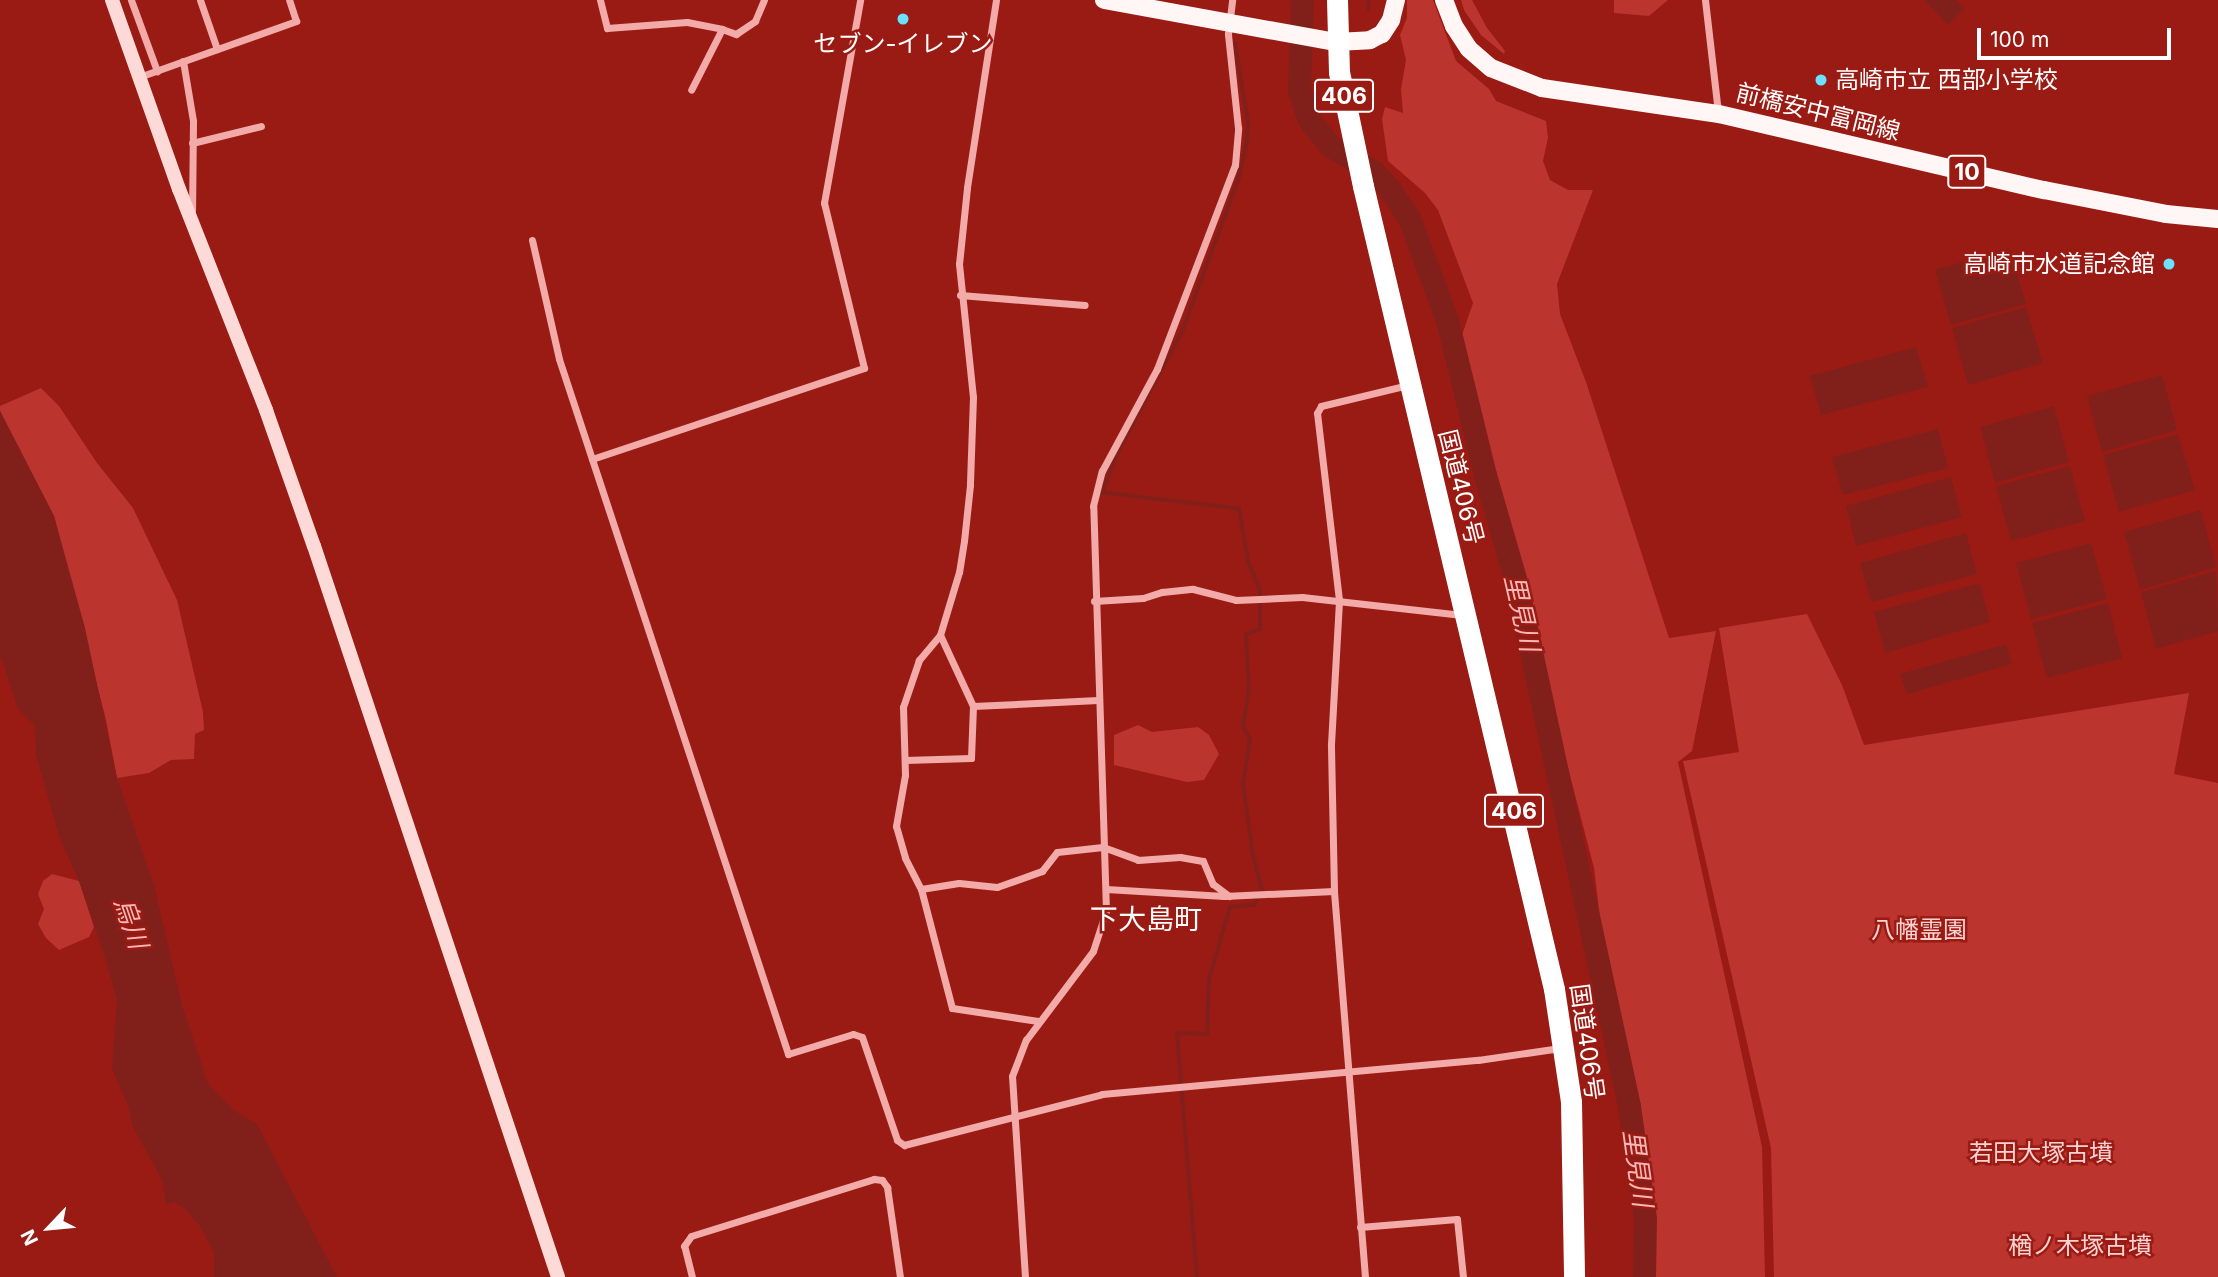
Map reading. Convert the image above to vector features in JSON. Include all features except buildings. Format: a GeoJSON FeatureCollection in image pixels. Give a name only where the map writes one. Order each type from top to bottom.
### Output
{"type":"FeatureCollection","features":[{"type":"Feature","properties":{"kind":"highway","name":"国道406号"},"geometry":{"type":"LineString","coordinates":[[1337,0],[1336,42],[1355,149],[1408,385],[1530,877],[1564,1048],[1571,1102],[1574,1277]]}},
{"type":"Feature","properties":{"kind":"main road"},"geometry":{"type":"LineString","coordinates":[[1104,0],[1313,40],[1336,42],[1370,40],[1382,34],[1391,20],[1396,0]]}},
{"type":"Feature","properties":{"kind":"main road","name":"前橋安中富岡線"},"geometry":{"type":"LineString","coordinates":[[1444,0],[1454,26],[1469,49],[1491,68],[1542,88],[1718,114],[2044,190],[2166,214],[2218,219]]}},
{"type":"Feature","properties":{"kind":"street"},"geometry":{"type":"LineString","coordinates":[[112,0],[192,221],[262,398],[314,546],[558,1277]]}},
{"type":"Feature","properties":{"kind":"street"},"geometry":{"type":"LineString","coordinates":[[131,0],[157,71]]}},
{"type":"Feature","properties":{"kind":"street"},"geometry":{"type":"LineString","coordinates":[[200,0],[217,50]]}},
{"type":"Feature","properties":{"kind":"street"},"geometry":{"type":"LineString","coordinates":[[138,77],[296,21],[289,0]]}},
{"type":"Feature","properties":{"kind":"street"},"geometry":{"type":"LineString","coordinates":[[600,0],[607,29],[687,22],[736,33],[755,21],[764,0]]}},
{"type":"Feature","properties":{"kind":"street"},"geometry":{"type":"LineString","coordinates":[[592,459],[864,368],[824,203],[860,0]]}},
{"type":"Feature","properties":{"kind":"street"},"geometry":{"type":"LineString","coordinates":[[996,0],[967,188],[959,264],[960,295],[973,397],[970,485],[959,572],[940,635],[919,660],[908,686],[901,723],[905,760],[896,826],[905,858],[921,889],[952,1008],[1038,1021]]}},
{"type":"Feature","properties":{"kind":"street"},"geometry":{"type":"LineString","coordinates":[[1025,1277],[1012,1076],[1017,1057],[1038,1021],[1093,951],[1106,911],[1093,506],[1102,471],[1157,369],[1235,165],[1238,128],[1229,23],[1232,0]]}},
{"type":"Feature","properties":{"kind":"street"},"geometry":{"type":"LineString","coordinates":[[1706,0],[1718,114]]}},
{"type":"Feature","properties":{"kind":"street"},"geometry":{"type":"LineString","coordinates":[[691,90],[722,29]]}},
{"type":"Feature","properties":{"kind":"street"},"geometry":{"type":"LineString","coordinates":[[184,61],[193,121],[192,221]]}},
{"type":"Feature","properties":{"kind":"street"},"geometry":{"type":"LineString","coordinates":[[192,143],[261,126]]}},
{"type":"Feature","properties":{"kind":"street"},"geometry":{"type":"LineString","coordinates":[[532,240],[559,359],[788,1054],[853,1034],[862,1037],[897,1140],[904,1145],[1102,1094],[1478,1060],[1564,1048]]}},
{"type":"Feature","properties":{"kind":"street"},"geometry":{"type":"LineString","coordinates":[[960,295],[1085,306]]}},
{"type":"Feature","properties":{"kind":"street"},"geometry":{"type":"LineString","coordinates":[[1365,1277],[1334,891],[1331,744],[1339,600],[1318,408],[1408,385]]}},
{"type":"Feature","properties":{"kind":"street"},"geometry":{"type":"LineString","coordinates":[[1094,601],[1143,598],[1162,592],[1193,589],[1236,600],[1293,597],[1339,600],[1466,616]]}},
{"type":"Feature","properties":{"kind":"street"},"geometry":{"type":"LineString","coordinates":[[905,760],[971,758],[973,706],[940,635]]}},
{"type":"Feature","properties":{"kind":"street"},"geometry":{"type":"LineString","coordinates":[[973,706],[1098,700]]}},
{"type":"Feature","properties":{"kind":"street"},"geometry":{"type":"LineString","coordinates":[[921,889],[959,883],[997,887],[1042,871],[1057,852],[1103,847],[1138,860],[1180,857],[1203,861],[1213,884],[1229,896]]}},
{"type":"Feature","properties":{"kind":"street"},"geometry":{"type":"LineString","coordinates":[[1106,889],[1229,896],[1334,891]]}},
{"type":"Feature","properties":{"kind":"street"},"geometry":{"type":"LineString","coordinates":[[692,1277],[684,1246],[691,1236],[874,1179],[882,1180],[887,1187],[900,1277]]}},
{"type":"Feature","properties":{"kind":"street"},"geometry":{"type":"LineString","coordinates":[[1360,1227],[1457,1219],[1463,1277]]}},
{"type":"Feature","properties":{"kind":"green space"},"geometry":{"type":"Polygon","coordinates":[[[1407,0],[1433,0],[1456,61],[1489,89],[1496,101],[1546,121],[1548,138],[1543,161],[1550,180],[1568,190],[1593,190],[1557,284],[1560,314],[1586,382],[1669,638],[1716,631],[1692,751],[1678,762],[1762,1147],[1765,1277],[1651,1277],[1650,1226],[1630,1088],[1613,1027],[1594,868],[1542,668],[1497,527],[1461,338],[1473,303],[1438,210],[1425,193],[1388,161],[1382,119],[1385,107],[1403,113],[1401,89],[1406,60],[1400,35],[1407,18],[1407,0]]]}},
{"type":"Feature","properties":{"kind":"green space"},"geometry":{"type":"Polygon","coordinates":[[[1461,0],[1472,0],[1487,28],[1505,51],[1504,54],[1481,35],[1464,10],[1461,0]]]}},
{"type":"Feature","properties":{"kind":"green space"},"geometry":{"type":"Polygon","coordinates":[[[1614,0],[1668,0],[1649,16],[1614,13],[1614,0]]]}},
{"type":"Feature","properties":{"kind":"green space"},"geometry":{"type":"Polygon","coordinates":[[[41,388],[59,406],[97,463],[133,508],[177,600],[203,712],[204,730],[195,734],[194,759],[171,760],[149,773],[117,778],[106,720],[54,516],[0,411],[0,406],[41,388]]]}},
{"type":"Feature","properties":{"kind":"green space","name":"八幡霊園"},"geometry":{"type":"Polygon","coordinates":[[[1807,614],[1842,685],[1864,745],[2189,693],[2174,774],[2218,783],[2218,1277],[1774,1277],[1771,1148],[1683,761],[1739,752],[1719,628],[1807,614]]]}},
{"type":"Feature","properties":{"kind":"green space"},"geometry":{"type":"Polygon","coordinates":[[[1138,725],[1152,732],[1198,727],[1209,735],[1219,754],[1204,780],[1187,782],[1114,765],[1114,735],[1138,725]]]}},
{"type":"Feature","properties":{"kind":"green space"},"geometry":{"type":"Polygon","coordinates":[[[52,874],[79,881],[94,927],[89,937],[59,950],[46,938],[38,924],[44,909],[38,894],[43,881],[52,874]]]}},
{"type":"Feature","properties":{"kind":"water"},"geometry":{"type":"Polygon","coordinates":[[[1924,0],[1956,0],[1965,8],[1948,25],[1924,0]]]}},
{"type":"Feature","properties":{"kind":"water"},"geometry":{"type":"Polygon","coordinates":[[[2010,248],[2026,304],[1951,325],[1935,270],[2010,248]]]}},
{"type":"Feature","properties":{"kind":"water"},"geometry":{"type":"Polygon","coordinates":[[[2026,307],[2043,363],[1968,385],[1952,328],[2026,307]]]}},
{"type":"Feature","properties":{"kind":"water"},"geometry":{"type":"Polygon","coordinates":[[[1916,347],[1928,387],[1821,415],[1810,376],[1916,347]]]}},
{"type":"Feature","properties":{"kind":"water"},"geometry":{"type":"Polygon","coordinates":[[[2162,375],[2177,430],[2102,452],[2087,396],[2162,375]]]}},
{"type":"Feature","properties":{"kind":"water"},"geometry":{"type":"Polygon","coordinates":[[[2054,406],[2069,462],[1995,483],[1980,427],[2054,406]]]}},
{"type":"Feature","properties":{"kind":"water","name":"烏川"},"geometry":{"type":"Polygon","coordinates":[[[0,411],[54,516],[85,628],[117,778],[154,885],[182,1005],[208,1084],[235,1111],[257,1124],[337,1277],[214,1277],[214,1252],[199,1225],[185,1209],[174,1202],[166,1205],[162,1180],[133,1127],[128,1106],[112,1069],[117,1000],[79,881],[60,839],[36,755],[35,726],[18,709],[0,654],[0,411]]]}},
{"type":"Feature","properties":{"kind":"water"},"geometry":{"type":"Polygon","coordinates":[[[1938,429],[1948,468],[1843,495],[1832,457],[1938,429]]]}},
{"type":"Feature","properties":{"kind":"water"},"geometry":{"type":"Polygon","coordinates":[[[2178,434],[2195,490],[2119,512],[2103,455],[2178,434]]]}},
{"type":"Feature","properties":{"kind":"water"},"geometry":{"type":"Polygon","coordinates":[[[2070,466],[2085,521],[2011,541],[1996,486],[2070,466]]]}},
{"type":"Feature","properties":{"kind":"water"},"geometry":{"type":"Polygon","coordinates":[[[1951,477],[1962,517],[1856,546],[1846,506],[1951,477]]]}},
{"type":"Feature","properties":{"kind":"water"},"geometry":{"type":"Polygon","coordinates":[[[2201,510],[2216,567],[2140,590],[2124,532],[2201,510]]]}},
{"type":"Feature","properties":{"kind":"water"},"geometry":{"type":"Polygon","coordinates":[[[1966,533],[1977,574],[1871,602],[1860,563],[1966,533]]]}},
{"type":"Feature","properties":{"kind":"water"},"geometry":{"type":"Polygon","coordinates":[[[2091,543],[2107,599],[2031,619],[2016,563],[2091,543]]]}},
{"type":"Feature","properties":{"kind":"water"},"geometry":{"type":"Polygon","coordinates":[[[2216,571],[2218,631],[2156,649],[2141,592],[2216,571]]]}},
{"type":"Feature","properties":{"kind":"water"},"geometry":{"type":"Polygon","coordinates":[[[1980,583],[1990,622],[1885,653],[1874,612],[1980,583]]]}},
{"type":"Feature","properties":{"kind":"water"},"geometry":{"type":"Polygon","coordinates":[[[2108,603],[2122,658],[2047,678],[2032,623],[2108,603]]]}},
{"type":"Feature","properties":{"kind":"water"},"geometry":{"type":"Polygon","coordinates":[[[2006,644],[2012,664],[1907,694],[1900,674],[2006,644]]]}},
{"type":"Feature","properties":{"kind":"waterway","name":"里見川"},"geometry":{"type":"LineString","coordinates":[[1302,0],[1299,90],[1308,118],[1329,145],[1374,172],[1388,187],[1409,218],[1447,320],[1485,475],[1516,582],[1629,1106],[1645,1219],[1644,1277]]}},
{"type":"Feature","properties":{"kind":"waterway"},"geometry":{"type":"LineString","coordinates":[[1369,0],[1369,9]]}},
{"type":"Feature","properties":{"kind":"waterway"},"geometry":{"type":"LineString","coordinates":[[1197,1277],[1177,1033],[1207,1034],[1209,980],[1230,907],[1254,905],[1262,891],[1253,856],[1243,784],[1250,740],[1243,727],[1249,689],[1246,635],[1260,629],[1260,591],[1248,561],[1239,509],[1102,493],[1116,456],[1182,332],[1238,181],[1247,142],[1248,122],[1235,44]]}},
{"type":"Feature","properties":{"kind":"place","name":"セブン-イレブン"},"geometry":{"type":"Point","coordinates":[903,19]}},
{"type":"Feature","properties":{"kind":"place","name":"高崎市立 西部小学校"},"geometry":{"type":"Point","coordinates":[1821,80]}},
{"type":"Feature","properties":{"kind":"place","name":"高崎市水道記念館"},"geometry":{"type":"Point","coordinates":[2169,264]}},
{"type":"Feature","properties":{"kind":"district","name":"下大島町"},"geometry":{"type":"Point","coordinates":[1146,919]}},
{"type":"Feature","properties":{"kind":"park label","name":"若田大塚古墳"},"geometry":{"type":"Point","coordinates":[2041,1153]}},
{"type":"Feature","properties":{"kind":"park label","name":"楢ノ木塚古墳"},"geometry":{"type":"Point","coordinates":[2080,1246]}}]}
